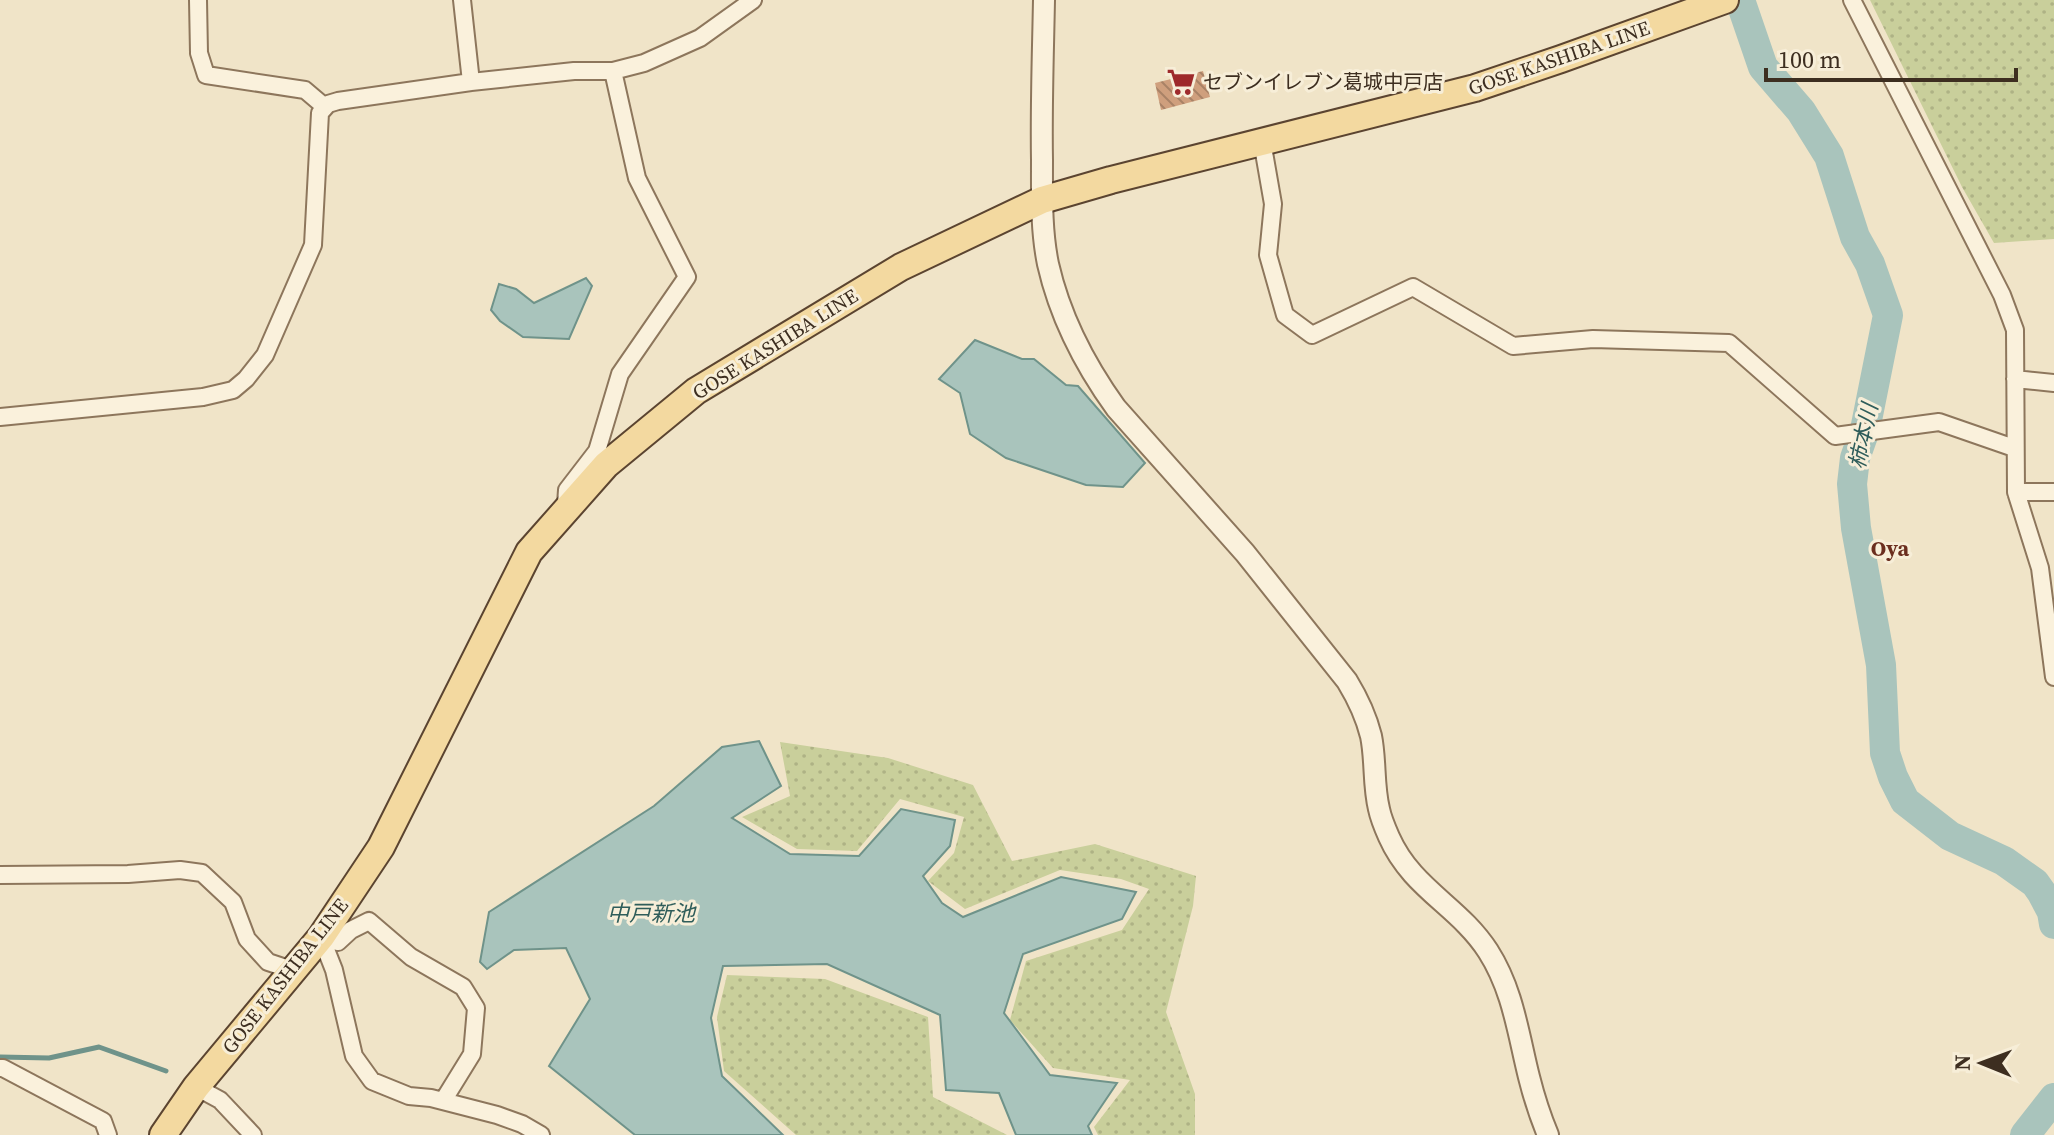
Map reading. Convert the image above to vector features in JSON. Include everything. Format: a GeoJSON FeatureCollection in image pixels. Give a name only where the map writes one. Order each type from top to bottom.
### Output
{"type":"FeatureCollection","features":[{"type":"Feature","properties":{"kind":"main road","name":"GOSE KASHIBA LINE"},"geometry":{"type":"LineString","coordinates":[[163,1135],[196,1087],[321,937],[381,847],[529,552],[566,510],[606,452],[696,391],[901,267],[1042,200],[1475,88],[1722,1]]}},
{"type":"Feature","properties":{"kind":"street"},"geometry":{"type":"LineString","coordinates":[[198,0],[199,53],[206,75],[305,90],[325,107]]}},
{"type":"Feature","properties":{"kind":"street"},"geometry":{"type":"LineString","coordinates":[[462,0],[471,82]]}},
{"type":"Feature","properties":{"kind":"street"},"geometry":{"type":"LineString","coordinates":[[0,417],[203,397],[233,390],[246,379],[265,355],[313,245],[320,113],[325,107],[338,101],[471,82],[574,71],[613,71],[644,63],[700,38],[753,0]]}},
{"type":"Feature","properties":{"kind":"street"},"geometry":{"type":"LineString","coordinates":[[1044,0],[1042,200],[1045,241],[1058,300],[1070,331],[1098,383],[1123,417],[1245,553],[1347,681],[1359,701],[1372,739],[1378,807],[1391,841],[1416,879],[1462,918],[1499,969],[1508,991],[1529,1078],[1548,1135]]}},
{"type":"Feature","properties":{"kind":"street"},"geometry":{"type":"LineString","coordinates":[[1852,0],[2002,295],[2015,330],[2016,492],[2040,568],[2054,677]]}},
{"type":"Feature","properties":{"kind":"street"},"geometry":{"type":"LineString","coordinates":[[606,452],[620,374],[687,277],[637,178],[613,71]]}},
{"type":"Feature","properties":{"kind":"street"},"geometry":{"type":"LineString","coordinates":[[1262,141],[1273,204],[1268,255],[1285,315],[1312,335],[1413,287],[1513,346],[1593,339],[1729,343],[1835,436],[1939,422],[2014,448]]}},
{"type":"Feature","properties":{"kind":"street"},"geometry":{"type":"LineString","coordinates":[[2015,379],[2054,383]]}},
{"type":"Feature","properties":{"kind":"street"},"geometry":{"type":"LineString","coordinates":[[2016,492],[2054,492]]}},
{"type":"Feature","properties":{"kind":"street"},"geometry":{"type":"LineString","coordinates":[[0,875],[128,874],[180,870],[202,873],[233,902],[247,939],[268,962],[292,970]]}},
{"type":"Feature","properties":{"kind":"street"},"geometry":{"type":"LineString","coordinates":[[321,937],[338,942],[351,930],[369,921],[411,957],[463,987],[476,1008],[472,1054],[443,1101]]}},
{"type":"Feature","properties":{"kind":"street"},"geometry":{"type":"LineString","coordinates":[[321,937],[334,970],[354,1056],[372,1081],[409,1096],[497,1115],[541,1135]]}},
{"type":"Feature","properties":{"kind":"street"},"geometry":{"type":"LineString","coordinates":[[0,1068],[103,1121],[108,1135]]}},
{"type":"Feature","properties":{"kind":"street"},"geometry":{"type":"LineString","coordinates":[[196,1087],[220,1100],[253,1135]]}},
{"type":"Feature","properties":{"kind":"green space"},"geometry":{"type":"Polygon","coordinates":[[[1870,0],[2054,0],[2054,239],[1994,243],[1962,187],[1870,0]]]}},
{"type":"Feature","properties":{"kind":"green space"},"geometry":{"type":"Polygon","coordinates":[[[780,742],[888,758],[973,785],[1012,861],[1095,844],[1196,876],[1193,906],[1166,1012],[1195,1094],[1195,1135],[1098,1135],[1094,1127],[1130,1080],[1053,1068],[1010,1020],[1026,961],[1122,930],[1149,889],[1121,879],[1060,870],[965,909],[928,881],[954,853],[964,817],[900,799],[857,851],[797,849],[742,817],[790,796],[780,742]]]}},
{"type":"Feature","properties":{"kind":"green space"},"geometry":{"type":"Polygon","coordinates":[[[727,975],[825,979],[928,1017],[933,1097],[1007,1135],[796,1135],[724,1071],[717,1017],[727,975]]]}},
{"type":"Feature","properties":{"kind":"water"},"geometry":{"type":"Polygon","coordinates":[[[586,278],[592,286],[569,339],[523,337],[500,321],[491,310],[499,284],[516,289],[534,303],[586,278]]]}},
{"type":"Feature","properties":{"kind":"water"},"geometry":{"type":"Polygon","coordinates":[[[975,340],[1022,359],[1034,359],[1066,385],[1078,386],[1145,463],[1123,487],[1086,485],[1006,458],[970,434],[960,393],[939,379],[975,340]]]}},
{"type":"Feature","properties":{"kind":"water","name":"中戸新池"},"geometry":{"type":"Polygon","coordinates":[[[759,741],[781,786],[732,818],[790,854],[859,856],[901,809],[955,820],[950,846],[923,876],[942,903],[963,917],[1061,877],[1136,892],[1122,919],[1023,954],[1004,1013],[1050,1075],[1117,1083],[1088,1126],[1092,1135],[1016,1135],[999,1093],[946,1090],[940,1015],[827,964],[723,966],[711,1018],[722,1076],[783,1135],[635,1135],[549,1066],[590,999],[566,948],[514,950],[487,969],[480,962],[489,912],[654,806],[722,747],[759,741]]]}},
{"type":"Feature","properties":{"kind":"building"},"geometry":{"type":"Polygon","coordinates":[[[1203,71],[1210,97],[1161,110],[1155,83],[1203,71]]]}},
{"type":"Feature","properties":{"kind":"waterway","name":"柿本川"},"geometry":{"type":"LineString","coordinates":[[1740,0],[1763,67],[1801,111],[1829,156],[1855,237],[1870,264],[1888,315],[1865,430],[1855,458],[1852,484],[1856,528],[1881,665],[1885,753],[1893,777],[1905,801],[1950,836],[2004,861],[2035,883],[2052,912],[2054,924]]}},
{"type":"Feature","properties":{"kind":"waterway"},"geometry":{"type":"LineString","coordinates":[[0,1057],[49,1058],[99,1047],[166,1071]]}},
{"type":"Feature","properties":{"kind":"waterway","name":"柿本川"},"geometry":{"type":"LineString","coordinates":[[2025,1135],[2054,1098]]}},
{"type":"Feature","properties":{"kind":"place","name":"セブンイレブン葛城中戸店"},"geometry":{"type":"Point","coordinates":[1181,82]}},
{"type":"Feature","properties":{"kind":"district","name":"Oya"},"geometry":{"type":"Point","coordinates":[1890,548]}}]}
